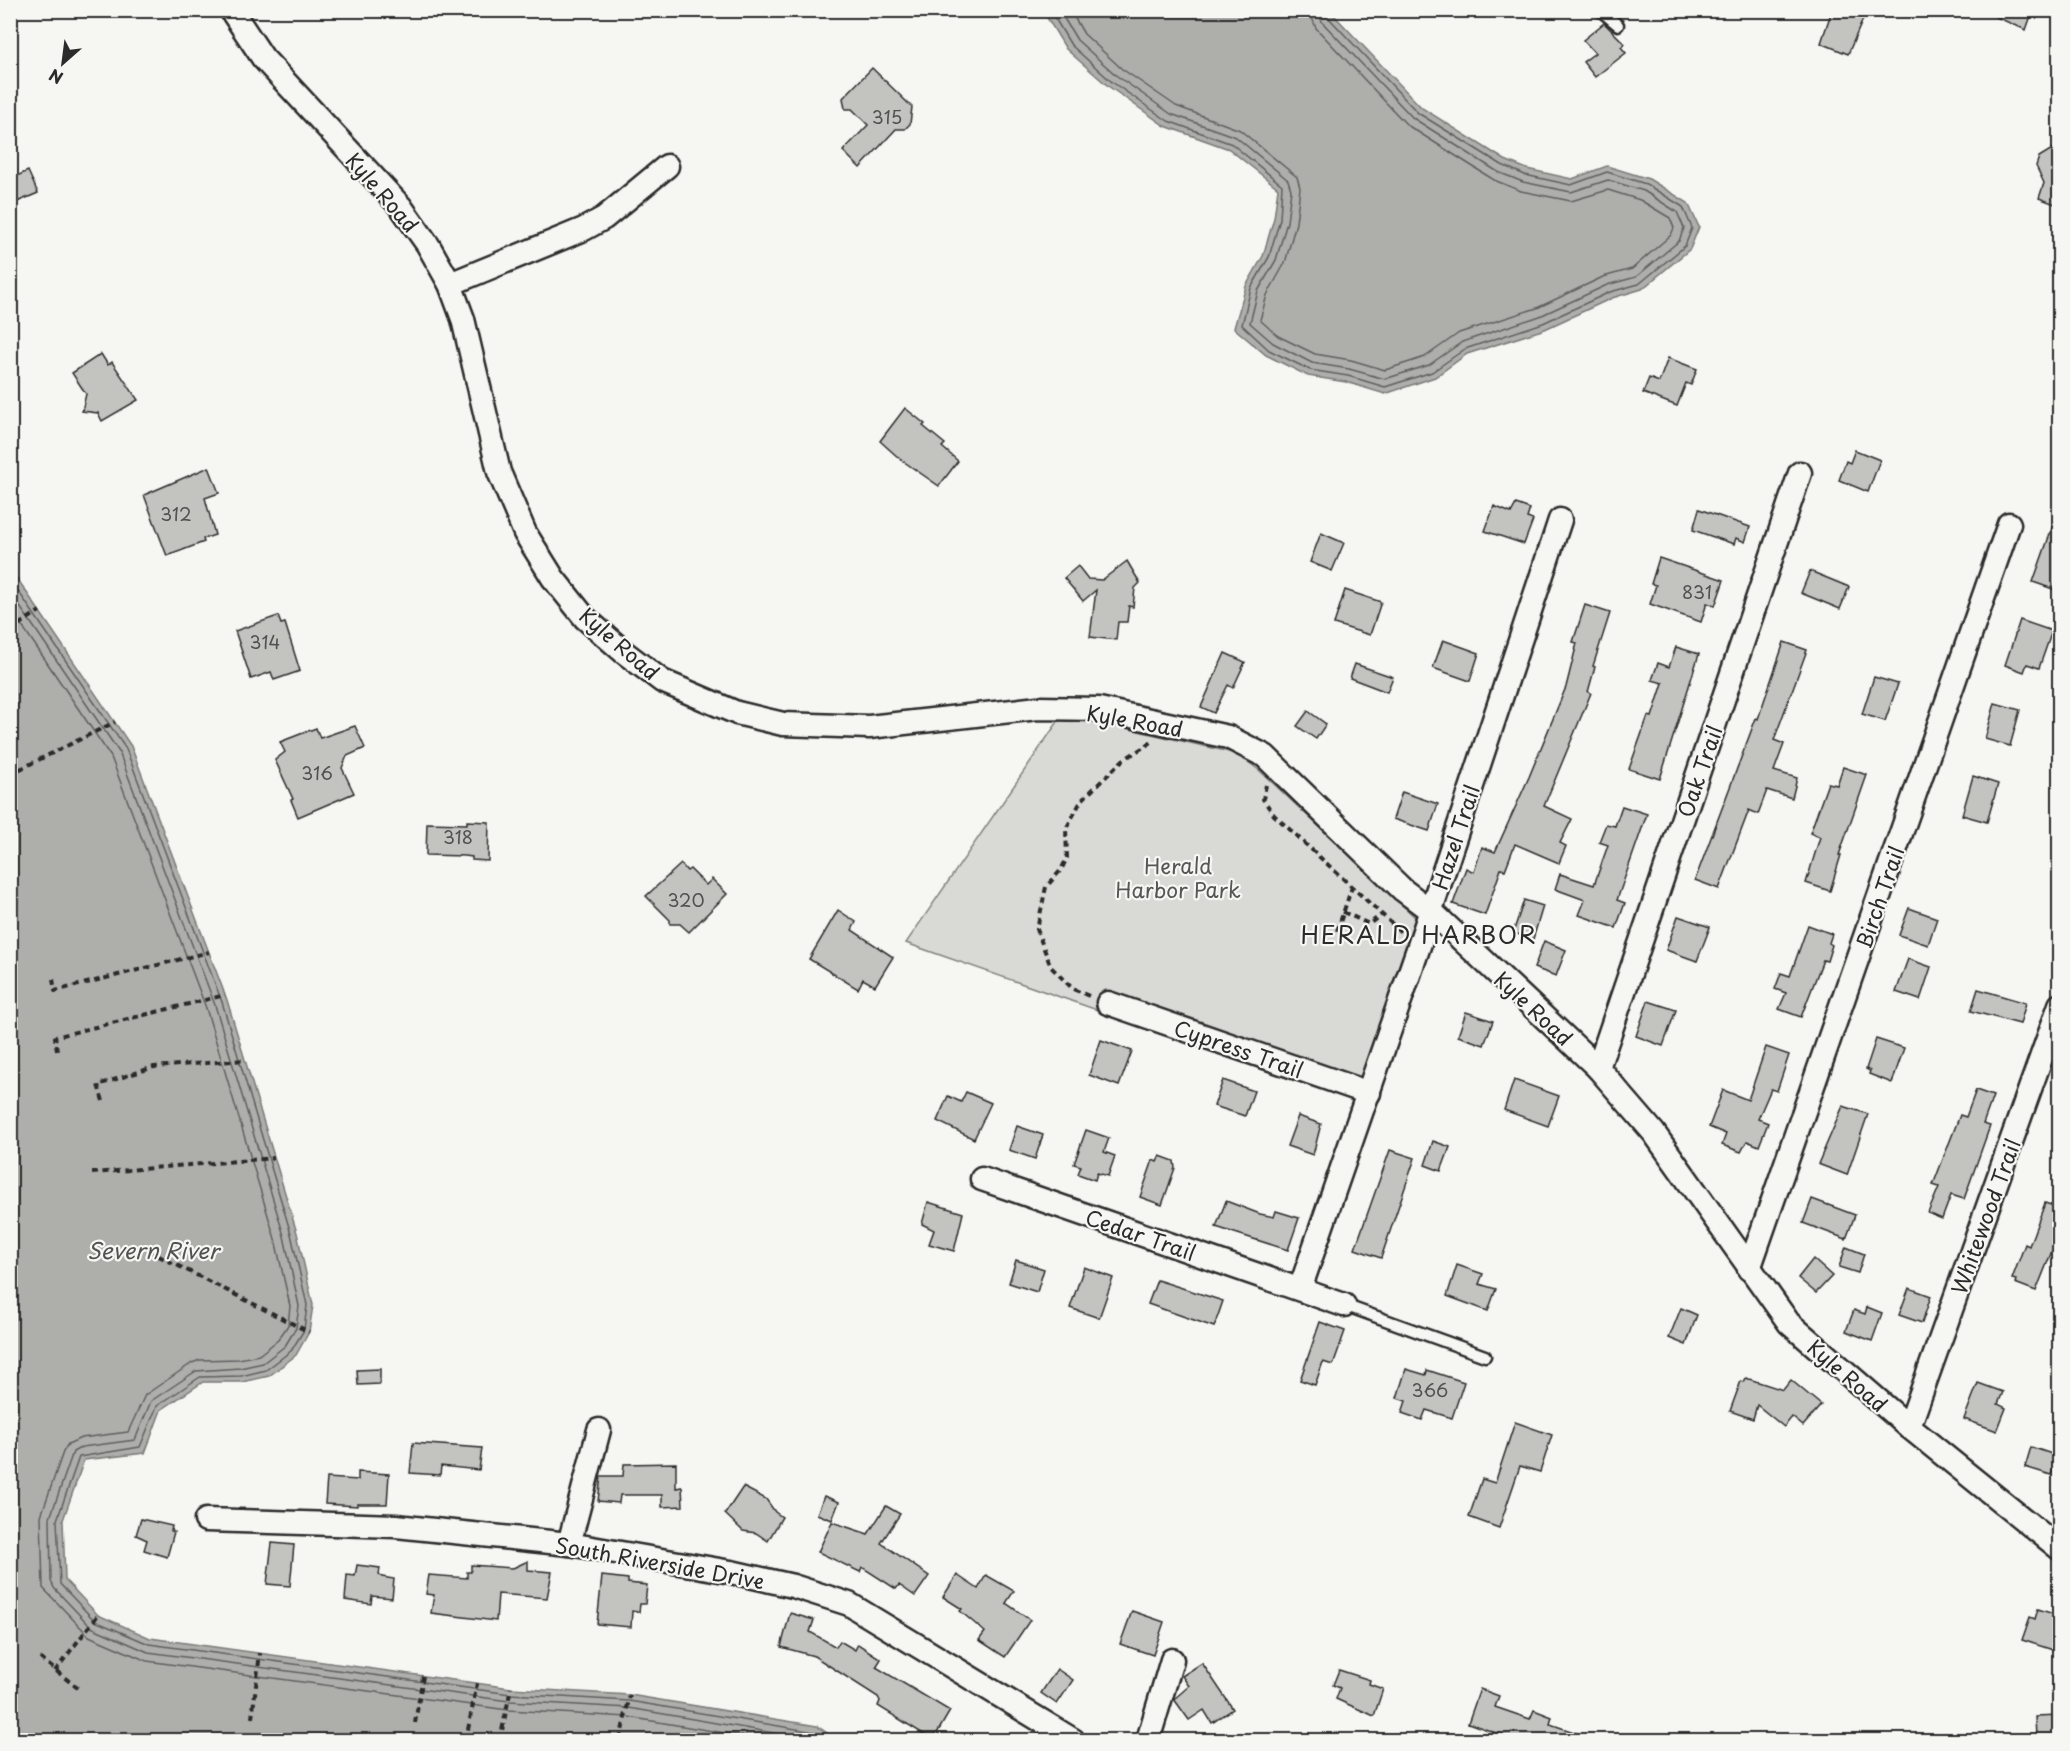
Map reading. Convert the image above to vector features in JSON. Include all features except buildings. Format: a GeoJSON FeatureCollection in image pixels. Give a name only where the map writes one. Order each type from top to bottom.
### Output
{"type":"FeatureCollection","features":[{"type":"Feature","properties":{"kind":"street","name":"Kyle Road"},"geometry":{"type":"LineString","coordinates":[[231,10],[263,58],[401,207],[428,244],[450,284],[463,319],[499,472],[525,533],[553,578],[585,618],[625,653],[662,681],[737,713],[783,724],[869,727],[1038,708],[1099,709],[1228,738],[1265,756],[1403,890],[1431,911],[1598,1068],[1654,1133],[1789,1323],[1909,1427],[2060,1549]]}},
{"type":"Feature","properties":{"kind":"street"},"geometry":{"type":"LineString","coordinates":[[450,284],[584,229],[604,218],[667,166]]}},
{"type":"Feature","properties":{"kind":"street","name":"Oak Trail"},"geometry":{"type":"LineString","coordinates":[[1598,1068],[1800,473]]}},
{"type":"Feature","properties":{"kind":"street","name":"Hazel Trail"},"geometry":{"type":"LineString","coordinates":[[1300,1289],[1431,911],[1560,520]]}},
{"type":"Feature","properties":{"kind":"street","name":"Birch Trail"},"geometry":{"type":"LineString","coordinates":[[1749,1269],[2009,524]]}},
{"type":"Feature","properties":{"kind":"street","name":"Cypress Trail"},"geometry":{"type":"LineString","coordinates":[[1108,1003],[1369,1092]]}},
{"type":"Feature","properties":{"kind":"street","name":"Whitewood Trail"},"geometry":{"type":"LineString","coordinates":[[1909,1427],[2060,1005]]}},
{"type":"Feature","properties":{"kind":"street","name":"Cedar Trail"},"geometry":{"type":"LineString","coordinates":[[982,1179],[1344,1305]]}},
{"type":"Feature","properties":{"kind":"street"},"geometry":{"type":"LineString","coordinates":[[569,1544],[599,1430]]}},
{"type":"Feature","properties":{"kind":"street","name":"South Riverside Drive"},"geometry":{"type":"LineString","coordinates":[[206,1520],[396,1526],[569,1544],[731,1572],[793,1586],[849,1604],[1072,1740]]}},
{"type":"Feature","properties":{"kind":"street"},"geometry":{"type":"LineString","coordinates":[[1148,1740],[1172,1660]]}},
{"type":"Feature","properties":{"kind":"lane"},"geometry":{"type":"LineString","coordinates":[[1600,10],[1618,25]]}},
{"type":"Feature","properties":{"kind":"lane"},"geometry":{"type":"LineString","coordinates":[[1344,1305],[1485,1356]]}},
{"type":"Feature","properties":{"kind":"path"},"geometry":{"type":"LineString","coordinates":[[10,630],[40,611]]}},
{"type":"Feature","properties":{"kind":"path"},"geometry":{"type":"LineString","coordinates":[[10,774],[115,722]]}},
{"type":"Feature","properties":{"kind":"path"},"geometry":{"type":"LineString","coordinates":[[1108,1003],[1073,989],[1051,967],[1037,929],[1046,887],[1061,870],[1067,858],[1066,828],[1081,801],[1123,760],[1153,741],[1170,725]]}},
{"type":"Feature","properties":{"kind":"path"},"geometry":{"type":"LineString","coordinates":[[1280,770],[1265,786],[1263,799],[1274,815],[1382,915],[1419,946]]}},
{"type":"Feature","properties":{"kind":"path"},"geometry":{"type":"LineString","coordinates":[[10,781],[14,787]]}},
{"type":"Feature","properties":{"kind":"path"},"geometry":{"type":"LineString","coordinates":[[1336,931],[1352,887]]}},
{"type":"Feature","properties":{"kind":"path"},"geometry":{"type":"LineString","coordinates":[[1343,912],[1369,924],[1382,915]]}},
{"type":"Feature","properties":{"kind":"path"},"geometry":{"type":"LineString","coordinates":[[53,979],[55,991],[209,952]]}},
{"type":"Feature","properties":{"kind":"path"},"geometry":{"type":"LineString","coordinates":[[57,1051],[55,1037],[225,995]]}},
{"type":"Feature","properties":{"kind":"path"},"geometry":{"type":"LineString","coordinates":[[103,1101],[98,1085],[154,1067],[245,1060]]}},
{"type":"Feature","properties":{"kind":"path"},"geometry":{"type":"LineString","coordinates":[[92,1173],[274,1158]]}},
{"type":"Feature","properties":{"kind":"path"},"geometry":{"type":"LineString","coordinates":[[149,1251],[309,1332]]}},
{"type":"Feature","properties":{"kind":"path"},"geometry":{"type":"LineString","coordinates":[[56,1671],[98,1616]]}},
{"type":"Feature","properties":{"kind":"path"},"geometry":{"type":"LineString","coordinates":[[252,1718],[260,1653]]}},
{"type":"Feature","properties":{"kind":"path"},"geometry":{"type":"LineString","coordinates":[[40,1658],[79,1689]]}},
{"type":"Feature","properties":{"kind":"path"},"geometry":{"type":"LineString","coordinates":[[415,1723],[423,1676]]}},
{"type":"Feature","properties":{"kind":"path"},"geometry":{"type":"LineString","coordinates":[[466,1740],[477,1683]]}},
{"type":"Feature","properties":{"kind":"path"},"geometry":{"type":"LineString","coordinates":[[500,1740],[511,1688]]}},
{"type":"Feature","properties":{"kind":"path"},"geometry":{"type":"LineString","coordinates":[[620,1740],[630,1695]]}},
{"type":"Feature","properties":{"kind":"green space","name":"Herald Harbor Park"},"geometry":{"type":"Polygon","coordinates":[[[1082,718],[1238,754],[1260,771],[1417,919],[1363,1082],[1106,994],[1100,1011],[906,943],[1059,720],[1082,718]]]}},
{"type":"Feature","properties":{"kind":"water"},"geometry":{"type":"Polygon","coordinates":[[[1043,11],[1330,11],[1422,108],[1505,160],[1527,169],[1572,179],[1607,166],[1649,179],[1688,203],[1699,227],[1690,249],[1642,289],[1612,298],[1545,329],[1467,354],[1435,377],[1385,394],[1346,382],[1308,376],[1266,355],[1234,328],[1246,286],[1263,256],[1274,218],[1278,188],[1229,149],[1165,126],[1108,86],[1066,49],[1043,11]]]}},
{"type":"Feature","properties":{"kind":"water","name":"Severn River"},"geometry":{"type":"Polygon","coordinates":[[[10,568],[131,746],[227,1000],[297,1233],[313,1305],[309,1332],[296,1355],[269,1376],[242,1382],[203,1382],[161,1410],[145,1453],[84,1460],[63,1520],[65,1580],[98,1615],[150,1638],[511,1688],[630,1695],[817,1726],[837,1740],[11,1740],[10,568]]]}},
{"type":"Feature","properties":{"kind":"district","name":"HERALD HARBOR"},"geometry":{"type":"Point","coordinates":[1419,934]}}]}
